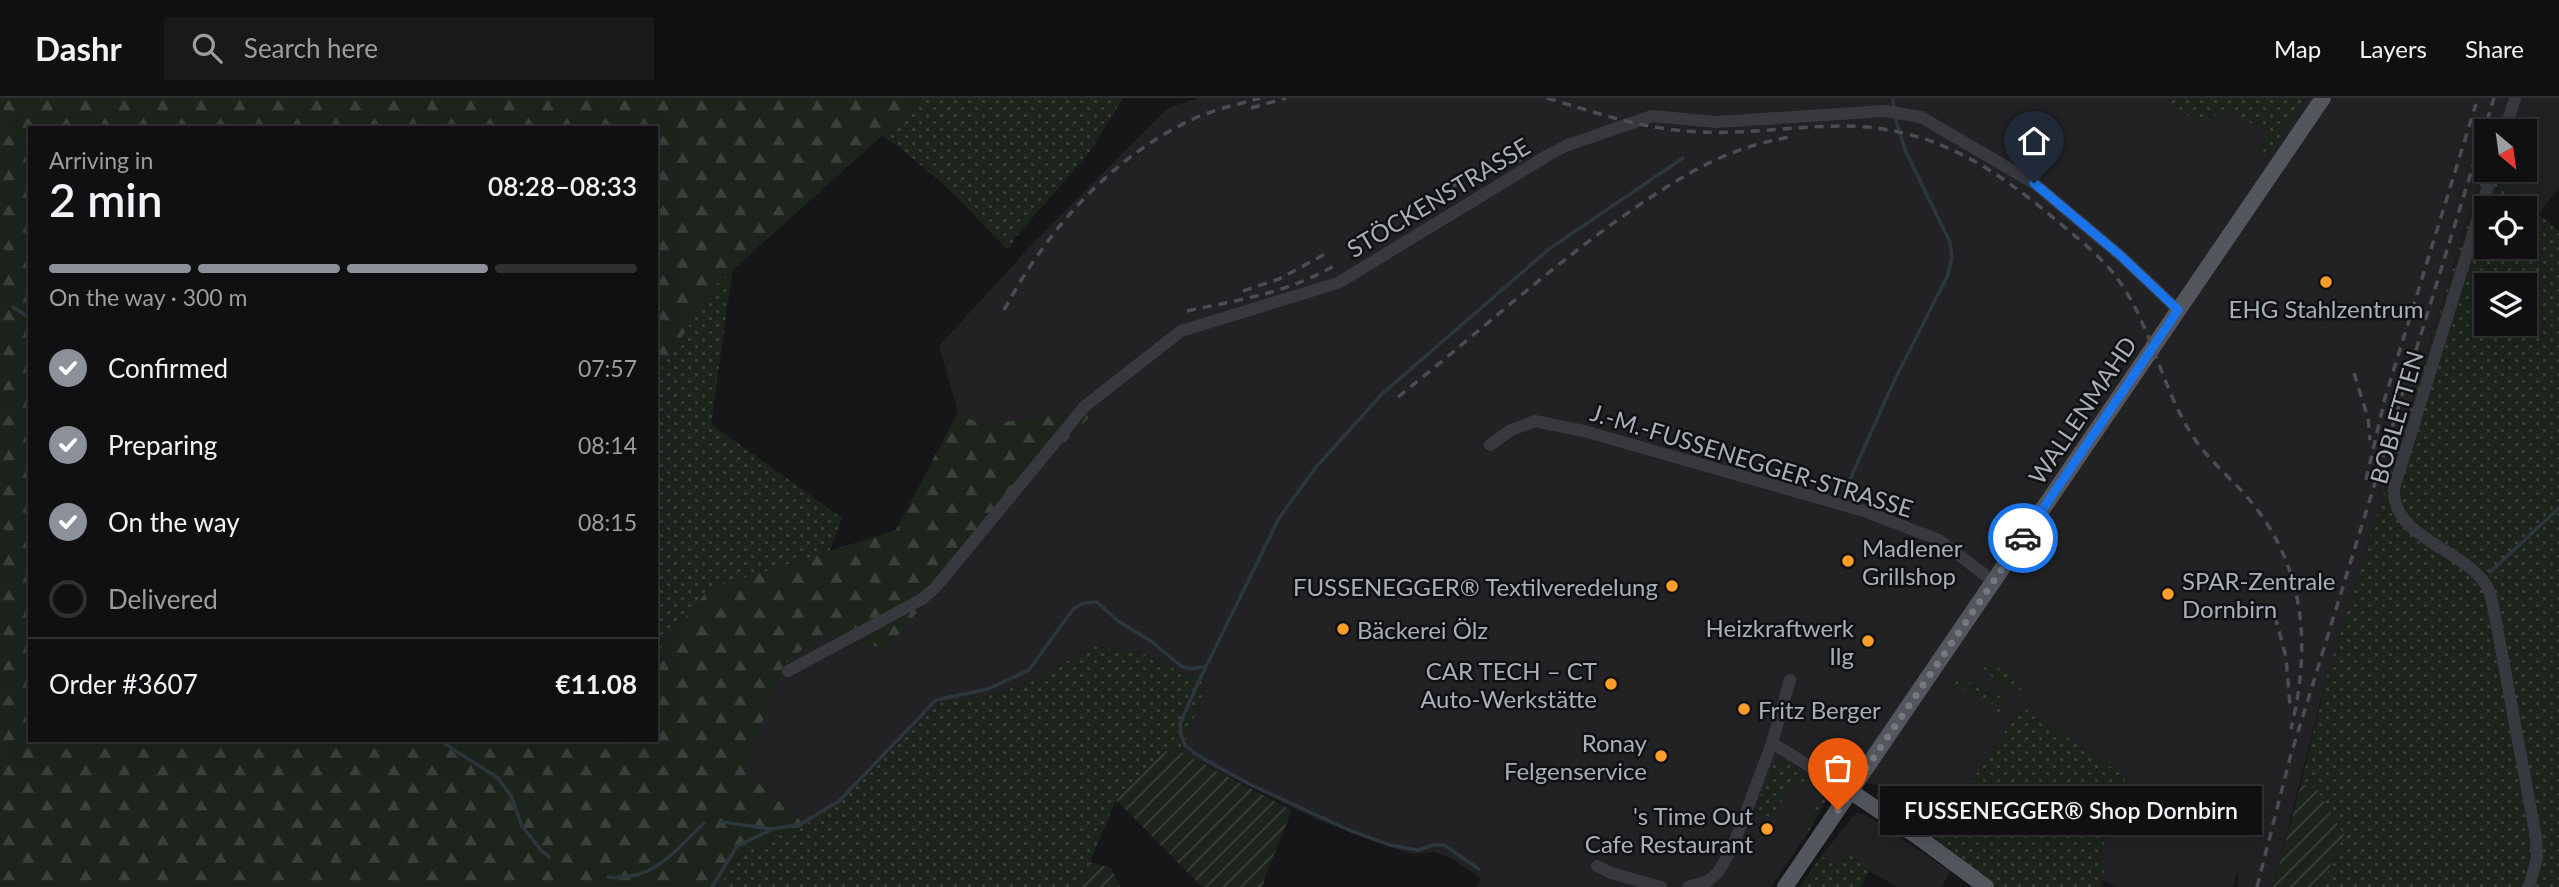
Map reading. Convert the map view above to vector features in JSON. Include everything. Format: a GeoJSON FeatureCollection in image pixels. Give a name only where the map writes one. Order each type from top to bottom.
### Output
{"type":"FeatureCollection","features":[{"type":"Feature","properties":{"kind":"main road","name":"WALLENMAHD"},"geometry":{"type":"LineString","coordinates":[[1785,887],[2323,98]]}},
{"type":"Feature","properties":{"kind":"main road"},"geometry":{"type":"LineString","coordinates":[[1850,791],[1986,887]]}},
{"type":"Feature","properties":{"kind":"street"},"geometry":{"type":"LineString","coordinates":[[2509,119],[2515,98]]}},
{"type":"Feature","properties":{"kind":"street","name":"STÖCKENSTRASSE"},"geometry":{"type":"LineString","coordinates":[[788,671],[912,605],[935,589],[1085,406],[1181,331],[1338,283],[1549,154],[1578,141],[1652,116],[1717,122],[1885,111],[1921,117],[2034,183],[2121,256],[2178,310]]}},
{"type":"Feature","properties":{"kind":"street","name":"BOBLETTEN"},"geometry":{"type":"LineString","coordinates":[[2489,182],[2394,488],[2394,499],[2400,515],[2411,526],[2474,572],[2487,586],[2536,837],[2537,859],[2529,887]]}},
{"type":"Feature","properties":{"kind":"street","name":"J.-M.-FUSSENEGGER-STRASSE"},"geometry":{"type":"LineString","coordinates":[[1490,445],[1511,430],[1535,422],[1584,431],[1864,511],[1939,540],[1993,581]]}},
{"type":"Feature","properties":{"kind":"street"},"geometry":{"type":"LineString","coordinates":[[1688,887],[1708,881],[1718,872],[1732,849],[1772,743],[1790,680]]}},
{"type":"Feature","properties":{"kind":"street"},"geometry":{"type":"LineString","coordinates":[[1772,743],[1850,791]]}},
{"type":"Feature","properties":{"kind":"street"},"geometry":{"type":"LineString","coordinates":[[1597,866],[1611,873],[1661,887]]}},
{"type":"Feature","properties":{"kind":"shaded area"},"geometry":{"type":"Polygon","coordinates":[[[1198,98],[2305,98],[2299,109],[2306,98],[2559,98],[2559,187],[2539,214],[2537,196],[2516,196],[2498,182],[2538,182],[2538,119],[2474,119],[2474,182],[2479,182],[2326,679],[2273,887],[2238,887],[2238,871],[2233,887],[2115,887],[2103,880],[2100,856],[2125,777],[2022,706],[1945,820],[1876,785],[1845,780],[1829,795],[1808,833],[1771,887],[1476,887],[1481,879],[1453,859],[1434,852],[1411,854],[1315,819],[1181,752],[1207,684],[1139,652],[1093,646],[1037,678],[989,696],[937,703],[840,802],[806,824],[744,771],[785,661],[826,634],[1026,483],[1095,411],[981,425],[958,412],[939,346],[1036,240],[1168,108],[1198,98]]]}},
{"type":"Feature","properties":{"kind":"shaded area"},"geometry":{"type":"Polygon","coordinates":[[[1857,812],[1868,816],[1950,871],[1942,887],[1898,887],[1867,870],[1849,854],[1839,868],[1821,856],[1857,812]]]}},
{"type":"Feature","properties":{"kind":"green space"},"geometry":{"type":"Polygon","coordinates":[[[0,98],[924,98],[716,285],[658,373],[658,126],[28,126],[28,742],[658,742],[658,652],[709,589],[896,530],[958,412],[981,425],[1096,410],[1026,483],[886,649],[826,634],[785,661],[744,771],[806,824],[745,851],[718,887],[0,887],[0,98]]]}},
{"type":"Feature","properties":{"kind":"green space"},"geometry":{"type":"Polygon","coordinates":[[[14,98],[1123,98],[1089,153],[1015,238],[1008,250],[942,183],[881,135],[750,144],[711,424],[842,518],[807,628],[781,672],[760,718],[647,887],[0,887],[0,104],[14,98]]]}},
{"type":"Feature","properties":{"kind":"green space"},"geometry":{"type":"Polygon","coordinates":[[[2173,98],[2305,98],[2268,154],[2258,148],[2267,135],[2233,110],[2196,121],[2170,102],[2173,98]]]}},
{"type":"Feature","properties":{"kind":"green space"},"geometry":{"type":"Polygon","coordinates":[[[2480,182],[2500,182],[2517,196],[2476,196],[2480,182]]]}},
{"type":"Feature","properties":{"kind":"green space"},"geometry":{"type":"Polygon","coordinates":[[[2474,201],[2474,259],[2537,259],[2537,213],[2559,231],[2559,887],[2321,887],[2344,835],[2316,788],[2301,784],[2326,679],[2474,201]]]}},
{"type":"Feature","properties":{"kind":"green space"},"geometry":{"type":"Polygon","coordinates":[[[1093,646],[1139,652],[1207,684],[1181,752],[1163,751],[1116,800],[1090,862],[1075,887],[718,887],[745,851],[806,824],[840,802],[937,703],[989,696],[1037,678],[1093,646]]]}},
{"type":"Feature","properties":{"kind":"green space"},"geometry":{"type":"Polygon","coordinates":[[[1984,660],[2029,691],[2008,686],[1996,679],[1980,664],[1984,660]]]}},
{"type":"Feature","properties":{"kind":"green space"},"geometry":{"type":"Polygon","coordinates":[[[1959,678],[2006,699],[1998,714],[1994,713],[1997,706],[1965,687],[1959,693],[1951,688],[1959,678]]]}},
{"type":"Feature","properties":{"kind":"green space"},"geometry":{"type":"Polygon","coordinates":[[[2022,706],[2126,777],[2100,856],[2104,872],[2101,887],[1997,887],[1937,840],[1931,832],[1933,823],[1938,819],[1945,820],[2022,706]]]}},
{"type":"Feature","properties":{"kind":"green space"},"geometry":{"type":"Polygon","coordinates":[[[1163,751],[1181,752],[1292,810],[1263,887],[1202,887],[1116,800],[1163,751]]]}},
{"type":"Feature","properties":{"kind":"green space"},"geometry":{"type":"Polygon","coordinates":[[[1780,760],[1809,777],[1803,785],[1793,780],[1772,818],[1755,811],[1772,765],[1780,760]]]}},
{"type":"Feature","properties":{"kind":"green space"},"geometry":{"type":"Polygon","coordinates":[[[1817,782],[1829,795],[1808,833],[1803,830],[1823,796],[1812,790],[1817,782]]]}},
{"type":"Feature","properties":{"kind":"green space"},"geometry":{"type":"Polygon","coordinates":[[[2301,784],[2316,788],[2344,835],[2321,887],[2273,887],[2301,784]]]}},
{"type":"Feature","properties":{"kind":"green space"},"geometry":{"type":"Polygon","coordinates":[[[1883,790],[1925,816],[1913,820],[1900,814],[1876,797],[1877,792],[1883,790]]]}},
{"type":"Feature","properties":{"kind":"green space"},"geometry":{"type":"Polygon","coordinates":[[[1849,854],[1869,871],[1860,887],[1800,887],[1821,856],[1839,868],[1849,854]]]}},
{"type":"Feature","properties":{"kind":"green space"},"geometry":{"type":"Polygon","coordinates":[[[1090,862],[1111,868],[1120,887],[1075,887],[1090,862]]]}},
{"type":"Feature","properties":{"kind":"waterway"},"geometry":{"type":"LineString","coordinates":[[1893,98],[1894,110]]}},
{"type":"Feature","properties":{"kind":"waterway"},"geometry":{"type":"LineString","coordinates":[[1843,495],[1895,379],[1947,277],[1952,258],[1950,242],[1905,150],[1895,117]]}},
{"type":"Feature","properties":{"kind":"waterway"},"geometry":{"type":"LineString","coordinates":[[1479,869],[1444,845],[1418,850],[1390,845],[1349,830],[1249,784],[1197,755],[1185,745],[1180,724],[1279,518],[1317,466],[1382,394],[1549,249],[1683,158]]}},
{"type":"Feature","properties":{"kind":"waterway"},"geometry":{"type":"LineString","coordinates":[[13,307],[28,317]]}},
{"type":"Feature","properties":{"kind":"waterway"},"geometry":{"type":"LineString","coordinates":[[2490,572],[2559,508]]}},
{"type":"Feature","properties":{"kind":"waterway"},"geometry":{"type":"LineString","coordinates":[[712,887],[737,846],[773,829],[801,824],[839,801],[936,700],[988,689],[1029,670],[1074,608],[1084,603],[1097,602],[1118,621],[1151,641],[1181,666],[1192,669],[1206,666]]}},
{"type":"Feature","properties":{"kind":"waterway"},"geometry":{"type":"LineString","coordinates":[[442,742],[498,778],[511,796],[522,826],[549,857]]}},
{"type":"Feature","properties":{"kind":"waterway"},"geometry":{"type":"LineString","coordinates":[[722,822],[772,829]]}},
{"type":"Feature","properties":{"kind":"waterway"},"geometry":{"type":"LineString","coordinates":[[608,877],[638,875],[650,870],[662,863],[704,823]]}},
{"type":"Feature","properties":{"kind":"railway"},"geometry":{"type":"LineString","coordinates":[[1004,310],[1039,253],[1082,201],[1106,177],[1160,137],[1189,121],[1260,98]]}},
{"type":"Feature","properties":{"kind":"railway"},"geometry":{"type":"LineString","coordinates":[[1251,108],[1286,98]]}},
{"type":"Feature","properties":{"kind":"railway"},"geometry":{"type":"LineString","coordinates":[[1547,98],[1598,114],[1685,131],[1725,132],[1843,126],[1904,133],[1958,153],[1983,167],[2032,200],[2079,239],[2107,266],[2127,293],[2148,335],[2173,400],[2196,441],[2256,508],[2286,560],[2300,614],[2302,642],[2301,671],[2291,729]]}},
{"type":"Feature","properties":{"kind":"railway"},"geometry":{"type":"LineString","coordinates":[[2257,887],[2290,758],[2494,98]]}},
{"type":"Feature","properties":{"kind":"railway"},"geometry":{"type":"LineString","coordinates":[[2366,480],[2385,398],[2476,104]]}},
{"type":"Feature","properties":{"kind":"railway"},"geometry":{"type":"LineString","coordinates":[[1398,397],[1562,262],[1660,191],[1721,157],[1791,137]]}},
{"type":"Feature","properties":{"kind":"railway"},"geometry":{"type":"LineString","coordinates":[[1453,186],[1528,157]]}},
{"type":"Feature","properties":{"kind":"railway"},"geometry":{"type":"LineString","coordinates":[[1243,291],[1279,279],[1327,253]]}},
{"type":"Feature","properties":{"kind":"railway"},"geometry":{"type":"LineString","coordinates":[[1187,311],[1280,289],[1334,266]]}},
{"type":"Feature","properties":{"kind":"railway"},"geometry":{"type":"LineString","coordinates":[[2354,373],[2368,418],[2370,440]]}},
{"type":"Feature","properties":{"kind":"railway"},"geometry":{"type":"LineString","coordinates":[[2275,616],[2286,657],[2290,705]]}},
{"type":"Feature","properties":{"kind":"way so far"},"geometry":{"type":"LineString","coordinates":[[1838,810],[2023,538]]}},
{"type":"Feature","properties":{"kind":"place","name":"EHG Stahlzentrum"},"geometry":{"type":"Point","coordinates":[2326,282]}},
{"type":"Feature","properties":{"kind":"place","name":"Madlener Grillshop"},"geometry":{"type":"Point","coordinates":[1848,561]}},
{"type":"Feature","properties":{"kind":"place","name":"FUSSENEGGER® Textilveredelung"},"geometry":{"type":"Point","coordinates":[1672,586]}},
{"type":"Feature","properties":{"kind":"place","name":"SPAR-Zentrale Dornbirn"},"geometry":{"type":"Point","coordinates":[2168,594]}},
{"type":"Feature","properties":{"kind":"place","name":"Bäckerei Ölz"},"geometry":{"type":"Point","coordinates":[1343,629]}},
{"type":"Feature","properties":{"kind":"place","name":"Heizkraftwerk Ilg"},"geometry":{"type":"Point","coordinates":[1868,641]}},
{"type":"Feature","properties":{"kind":"place","name":"CAR TECH – CT Auto-Werkstätte"},"geometry":{"type":"Point","coordinates":[1611,684]}},
{"type":"Feature","properties":{"kind":"place","name":"Fritz Berger"},"geometry":{"type":"Point","coordinates":[1744,709]}},
{"type":"Feature","properties":{"kind":"place","name":"Ronay Felgenservice"},"geometry":{"type":"Point","coordinates":[1661,756]}},
{"type":"Feature","properties":{"kind":"place","name":"FUSSENEGGER® Shop Dornbirn"},"geometry":{"type":"Point","coordinates":[1838,810]}},
{"type":"Feature","properties":{"kind":"place","name":"'s Time Out Cafe Restaurant"},"geometry":{"type":"Point","coordinates":[1767,829]}},
{"type":"Feature","properties":{"kind":"route"},"geometry":{"type":"LineString","coordinates":[[2023,538],[2178,310],[2121,256],[2034,183]]}}]}
